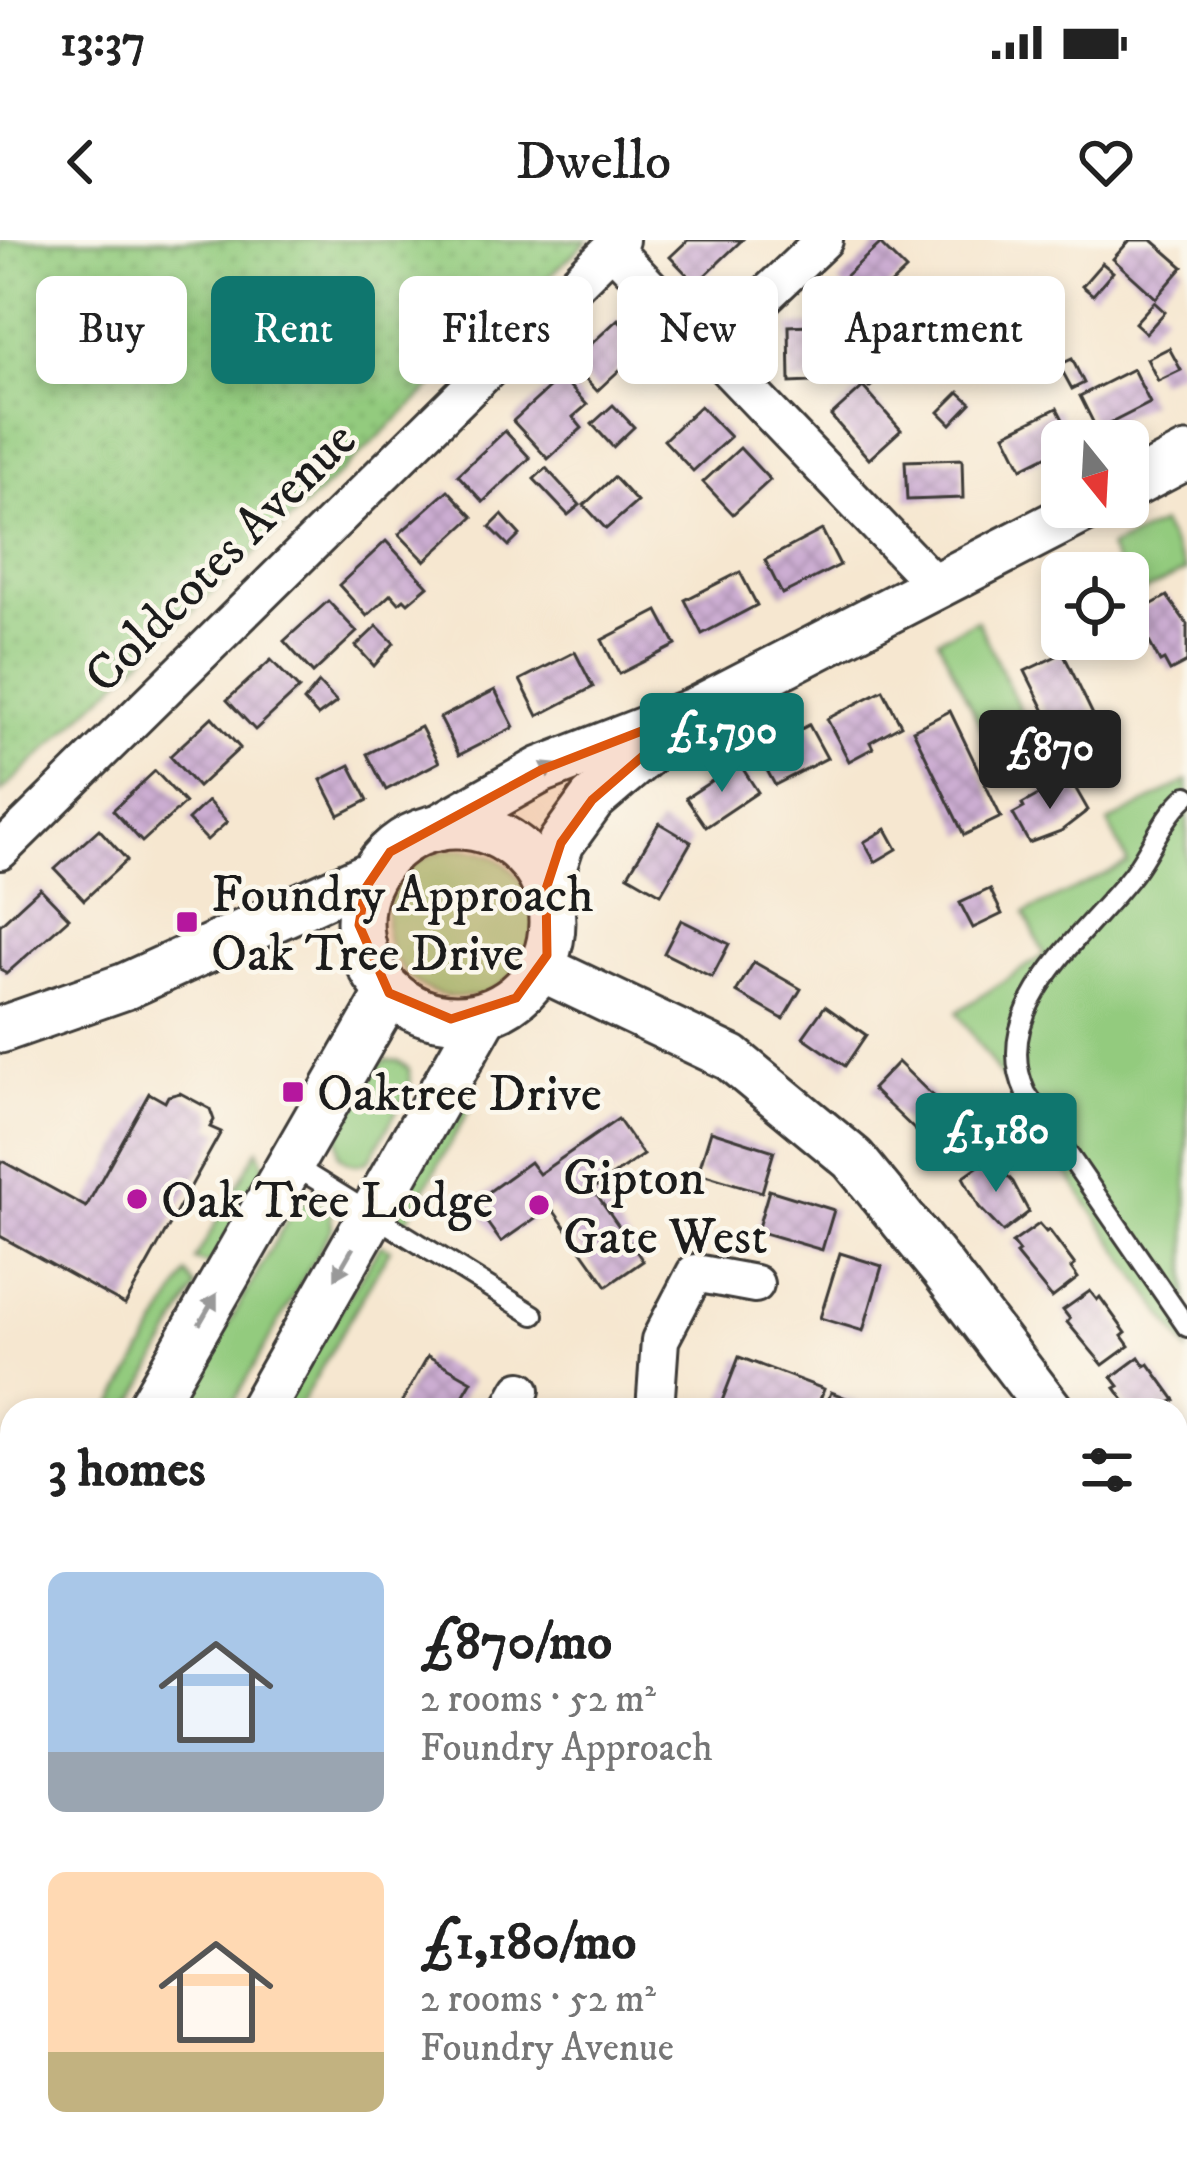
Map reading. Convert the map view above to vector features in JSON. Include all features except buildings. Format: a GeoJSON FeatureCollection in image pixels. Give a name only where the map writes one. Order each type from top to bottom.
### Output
{"type":"FeatureCollection","features":[{"type":"Feature","properties":{"kind":"street"},"geometry":{"type":"LineString","coordinates":[[778,284],[824,240]]}},
{"type":"Feature","properties":{"kind":"street"},"geometry":{"type":"LineString","coordinates":[[616,244],[645,276]]}},
{"type":"Feature","properties":{"kind":"street","name":"Coldcotes Avenue"},"geometry":{"type":"LineString","coordinates":[[0,851],[616,244]]}},
{"type":"Feature","properties":{"kind":"street"},"geometry":{"type":"LineString","coordinates":[[744,384],[936,586]]}},
{"type":"Feature","properties":{"kind":"street"},"geometry":{"type":"LineString","coordinates":[[1149,476],[1187,455]]}},
{"type":"Feature","properties":{"kind":"street"},"geometry":{"type":"LineString","coordinates":[[438,828],[541,770],[696,710],[1048,528]]}},
{"type":"Feature","properties":{"kind":"street"},"geometry":{"type":"LineString","coordinates":[[547,889],[561,843],[592,800],[696,710]]}},
{"type":"Feature","properties":{"kind":"street"},"geometry":{"type":"LineString","coordinates":[[156,1398],[291,1164],[378,975],[359,925],[364,889],[390,852],[417,834],[438,828],[459,826],[503,838],[529,860],[547,889],[552,919],[541,968],[516,998],[485,1015],[451,1019],[418,1012],[378,975],[334,929],[305,918],[277,917]]}},
{"type":"Feature","properties":{"kind":"street"},"geometry":{"type":"LineString","coordinates":[[0,1030],[127,986],[372,874]]}},
{"type":"Feature","properties":{"kind":"street"},"geometry":{"type":"LineString","coordinates":[[541,968],[730,1058],[853,1159],[1041,1398]]}},
{"type":"Feature","properties":{"kind":"street"},"geometry":{"type":"LineString","coordinates":[[268,1398],[485,1015]]}},
{"type":"Feature","properties":{"kind":"street"},"geometry":{"type":"LineString","coordinates":[[656,1398],[660,1340],[695,1273],[755,1284]]}},
{"type":"Feature","properties":{"kind":"lane"},"geometry":{"type":"LineString","coordinates":[[1187,796],[1168,813],[1137,868],[1030,1001],[1016,1048],[1018,1075],[1026,1093],[1187,1327]]}},
{"type":"Feature","properties":{"kind":"lane"},"geometry":{"type":"LineString","coordinates":[[291,1164],[534,1315]]}},
{"type":"Feature","properties":{"kind":"highlighted area"},"geometry":{"type":"Polygon","coordinates":[[[696,710],[592,800],[561,843],[546,889],[547,955],[516,998],[451,1019],[389,993],[359,925],[365,889],[390,852],[541,770],[696,710]]]}},
{"type":"Feature","properties":{"kind":"green space"},"geometry":{"type":"Polygon","coordinates":[[[0,240],[588,240],[550,276],[399,276],[399,384],[435,384],[0,793],[0,240]]]}},
{"type":"Feature","properties":{"kind":"green space"},"geometry":{"type":"Polygon","coordinates":[[[1161,524],[1186,571],[1149,589],[1149,552],[1111,552],[1109,548],[1161,524]]]}},
{"type":"Feature","properties":{"kind":"green space"},"geometry":{"type":"Polygon","coordinates":[[[977,620],[1046,763],[1007,781],[938,639],[977,620]]]}},
{"type":"Feature","properties":{"kind":"green space"},"geometry":{"type":"Polygon","coordinates":[[[1187,781],[1187,1350],[957,1012],[1044,955],[1025,913],[1128,863],[1108,823],[1187,781]]]}},
{"type":"Feature","properties":{"kind":"green space"},"geometry":{"type":"Polygon","coordinates":[[[460,849],[488,855],[512,871],[528,895],[534,923],[528,951],[512,975],[488,991],[460,997],[432,991],[408,975],[392,951],[386,923],[392,895],[408,871],[432,855],[460,849]]]}},
{"type":"Feature","properties":{"kind":"green space"},"geometry":{"type":"Polygon","coordinates":[[[386,1060],[399,1061],[409,1069],[410,1087],[370,1159],[349,1163],[339,1154],[338,1136],[376,1067],[386,1060]]]}},
{"type":"Feature","properties":{"kind":"green space"},"geometry":{"type":"Polygon","coordinates":[[[455,1097],[471,1106],[403,1228],[395,1217],[455,1097]]]}},
{"type":"Feature","properties":{"kind":"green space"},"geometry":{"type":"Polygon","coordinates":[[[258,1149],[265,1167],[214,1261],[195,1260],[258,1149]]]}},
{"type":"Feature","properties":{"kind":"green space"},"geometry":{"type":"Polygon","coordinates":[[[313,1199],[330,1209],[332,1228],[236,1398],[187,1398],[295,1206],[313,1199]]]}},
{"type":"Feature","properties":{"kind":"green space"},"geometry":{"type":"Polygon","coordinates":[[[381,1244],[390,1249],[304,1398],[285,1398],[381,1244]]]}},
{"type":"Feature","properties":{"kind":"green space"},"geometry":{"type":"Polygon","coordinates":[[[187,1274],[196,1288],[136,1398],[117,1398],[187,1274]]]}},
{"type":"Feature","properties":{"kind":"place","name":"Foundry Approach Oak Tree Drive"},"geometry":{"type":"Point","coordinates":[187,922]}},
{"type":"Feature","properties":{"kind":"place","name":"Oaktree Drive"},"geometry":{"type":"Point","coordinates":[293,1092]}},
{"type":"Feature","properties":{"kind":"place","name":"Oak Tree Lodge"},"geometry":{"type":"Point","coordinates":[137,1199]}},
{"type":"Feature","properties":{"kind":"place","name":"Gipton Gate West"},"geometry":{"type":"Point","coordinates":[539,1205]}}]}
